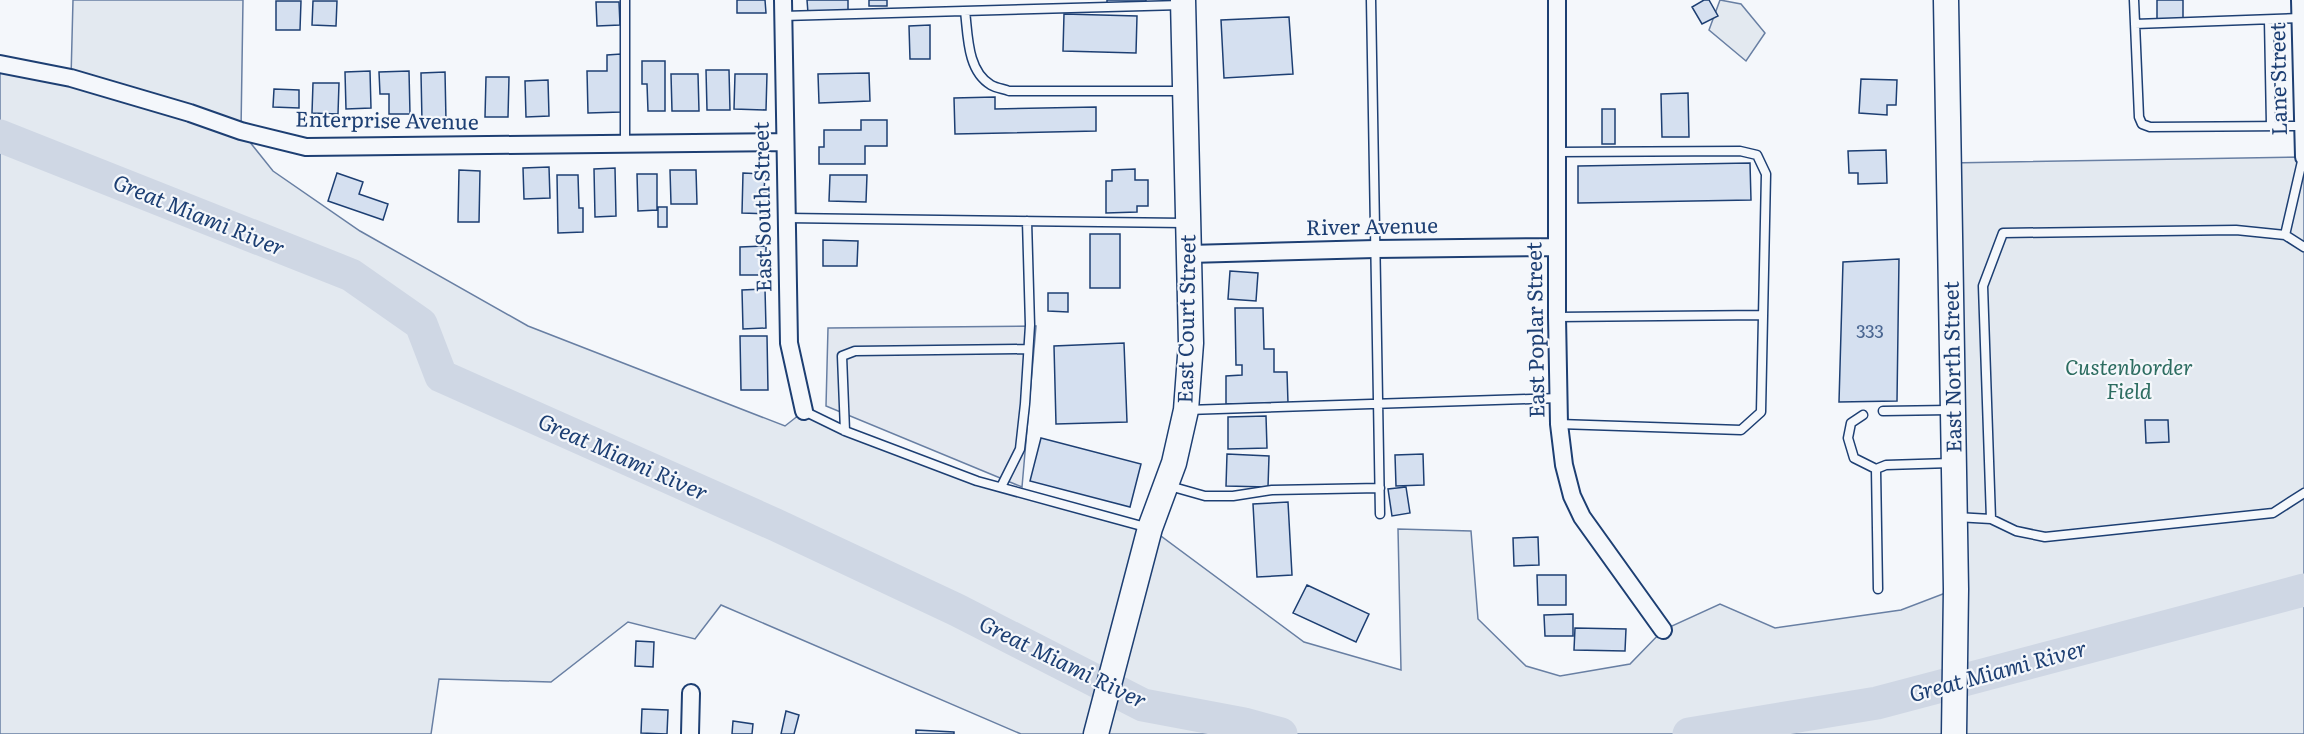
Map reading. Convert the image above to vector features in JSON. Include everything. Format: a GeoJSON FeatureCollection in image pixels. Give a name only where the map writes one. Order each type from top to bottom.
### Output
{"type":"FeatureCollection","features":[{"type":"Feature","properties":{"kind":"main road","name":"East North Street"},"geometry":{"type":"LineString","coordinates":[[1946,0],[1956,589],[1954,734]]}},
{"type":"Feature","properties":{"kind":"main road","name":"East Court Street"},"geometry":{"type":"LineString","coordinates":[[1096,734],[1150,528],[1174,463],[1186,410],[1191,343],[1183,2]]}},
{"type":"Feature","properties":{"kind":"street","name":"East Poplar Street"},"geometry":{"type":"LineString","coordinates":[[1557,0],[1557,317],[1559,424],[1564,465],[1572,496],[1582,517],[1663,630]]}},
{"type":"Feature","properties":{"kind":"street","name":"Lane Street"},"geometry":{"type":"LineString","coordinates":[[2300,0],[2304,157]]}},
{"type":"Feature","properties":{"kind":"street","name":"East South Street"},"geometry":{"type":"LineString","coordinates":[[782,8],[789,343],[804,411]]}},
{"type":"Feature","properties":{"kind":"street","name":"Enterprise Avenue"},"geometry":{"type":"LineString","coordinates":[[0,64],[71,78],[190,113],[241,131],[306,147],[784,142]]}},
{"type":"Feature","properties":{"kind":"street","name":"River Avenue"},"geometry":{"type":"LineString","coordinates":[[1189,254],[1557,247]]}},
{"type":"Feature","properties":{"kind":"street"},"geometry":{"type":"LineString","coordinates":[[690,734],[691,693]]}},
{"type":"Feature","properties":{"kind":"lane"},"geometry":{"type":"LineString","coordinates":[[625,0],[626,145]]}},
{"type":"Feature","properties":{"kind":"lane"},"geometry":{"type":"LineString","coordinates":[[1371,0],[1380,514]]}},
{"type":"Feature","properties":{"kind":"lane"},"geometry":{"type":"LineString","coordinates":[[2134,0],[2139,117],[2142,124],[2150,127],[2303,126]]}},
{"type":"Feature","properties":{"kind":"lane"},"geometry":{"type":"LineString","coordinates":[[782,8],[965,11],[1183,2]]}},
{"type":"Feature","properties":{"kind":"lane"},"geometry":{"type":"LineString","coordinates":[[965,11],[969,45],[975,69],[991,86],[1009,90],[1185,91]]}},
{"type":"Feature","properties":{"kind":"lane"},"geometry":{"type":"LineString","coordinates":[[2135,24],[2301,18]]}},
{"type":"Feature","properties":{"kind":"lane"},"geometry":{"type":"LineString","coordinates":[[2269,20],[2271,125]]}},
{"type":"Feature","properties":{"kind":"lane"},"geometry":{"type":"LineString","coordinates":[[1557,152],[1740,151],[1757,155],[1766,174],[1761,412],[1741,430],[1559,424]]}},
{"type":"Feature","properties":{"kind":"lane"},"geometry":{"type":"LineString","coordinates":[[2285,235],[2304,157]]}},
{"type":"Feature","properties":{"kind":"lane"},"geometry":{"type":"LineString","coordinates":[[786,218],[1188,223]]}},
{"type":"Feature","properties":{"kind":"lane"},"geometry":{"type":"LineString","coordinates":[[1001,487],[1020,449],[1030,325],[1027,221]]}},
{"type":"Feature","properties":{"kind":"lane"},"geometry":{"type":"LineString","coordinates":[[1991,519],[1983,286],[2003,233],[2236,230],[2285,235],[2304,247]]}},
{"type":"Feature","properties":{"kind":"lane"},"geometry":{"type":"LineString","coordinates":[[1557,317],[1763,315]]}},
{"type":"Feature","properties":{"kind":"lane"},"geometry":{"type":"LineString","coordinates":[[845,431],[842,356],[855,351],[1028,349]]}},
{"type":"Feature","properties":{"kind":"lane"},"geometry":{"type":"LineString","coordinates":[[1186,410],[1559,398]]}},
{"type":"Feature","properties":{"kind":"lane"},"geometry":{"type":"LineString","coordinates":[[1882,411],[1953,410]]}},
{"type":"Feature","properties":{"kind":"lane"},"geometry":{"type":"LineString","coordinates":[[804,411],[845,431],[977,481],[1150,528]]}},
{"type":"Feature","properties":{"kind":"lane"},"geometry":{"type":"LineString","coordinates":[[1863,415],[1851,423],[1848,438],[1854,458],[1876,469],[1886,465],[1954,463]]}},
{"type":"Feature","properties":{"kind":"lane"},"geometry":{"type":"LineString","coordinates":[[1876,469],[1878,589]]}},
{"type":"Feature","properties":{"kind":"lane"},"geometry":{"type":"LineString","coordinates":[[1166,485],[1204,496],[1233,496],[1272,490],[1380,488]]}},
{"type":"Feature","properties":{"kind":"lane"},"geometry":{"type":"LineString","coordinates":[[1955,517],[1991,519],[2016,531],[2045,537],[2273,513],[2304,493]]}},
{"type":"Feature","properties":{"kind":"green space","name":"Custenborder Field"},"geometry":{"type":"Polygon","coordinates":[[[73,0],[243,0],[241,131],[273,171],[360,231],[528,326],[785,426],[804,411],[977,481],[1150,528],[1304,642],[1401,670],[1398,529],[1471,531],[1478,619],[1526,666],[1560,676],[1630,664],[1663,630],[1720,604],[1775,628],[1901,610],[1956,589],[1949,163],[2304,157],[2304,734],[1021,734],[721,605],[695,639],[628,622],[551,682],[439,679],[431,734],[0,734],[0,64],[71,78],[73,0]]]}},
{"type":"Feature","properties":{"kind":"green space"},"geometry":{"type":"Polygon","coordinates":[[[1720,0],[1741,4],[1765,33],[1746,61],[1709,30],[1720,0]]]}},
{"type":"Feature","properties":{"kind":"shaded area"},"geometry":{"type":"Polygon","coordinates":[[[1036,326],[1022,487],[826,406],[828,328],[1036,326]]]}},
{"type":"Feature","properties":{"kind":"building"},"geometry":{"type":"Polygon","coordinates":[[[737,0],[765,0],[766,13],[737,13],[737,0]]]}},
{"type":"Feature","properties":{"kind":"building"},"geometry":{"type":"Polygon","coordinates":[[[807,0],[848,0],[848,11],[808,13],[807,0]]]}},
{"type":"Feature","properties":{"kind":"building"},"geometry":{"type":"Polygon","coordinates":[[[869,0],[887,0],[887,6],[869,6],[869,0]]]}},
{"type":"Feature","properties":{"kind":"building"},"geometry":{"type":"Polygon","coordinates":[[[1107,0],[1146,0],[1146,5],[1107,5],[1107,0]]]}},
{"type":"Feature","properties":{"kind":"building"},"geometry":{"type":"Polygon","coordinates":[[[1704,0],[1709,0],[1718,16],[1702,24],[1692,7],[1704,0]]]}},
{"type":"Feature","properties":{"kind":"building"},"geometry":{"type":"Polygon","coordinates":[[[2157,0],[2183,0],[2183,19],[2157,19],[2157,0]]]}},
{"type":"Feature","properties":{"kind":"building"},"geometry":{"type":"Polygon","coordinates":[[[276,1],[301,1],[300,30],[276,30],[276,1]]]}},
{"type":"Feature","properties":{"kind":"building"},"geometry":{"type":"Polygon","coordinates":[[[313,1],[337,1],[336,26],[312,25],[313,1]]]}},
{"type":"Feature","properties":{"kind":"building"},"geometry":{"type":"Polygon","coordinates":[[[596,2],[619,2],[620,25],[597,26],[596,2]]]}},
{"type":"Feature","properties":{"kind":"building"},"geometry":{"type":"Polygon","coordinates":[[[1064,14],[1137,16],[1136,53],[1063,51],[1064,14]]]}},
{"type":"Feature","properties":{"kind":"building"},"geometry":{"type":"Polygon","coordinates":[[[1289,17],[1293,74],[1224,78],[1221,20],[1289,17]]]}},
{"type":"Feature","properties":{"kind":"building"},"geometry":{"type":"Polygon","coordinates":[[[930,25],[930,59],[910,59],[909,26],[930,25]]]}},
{"type":"Feature","properties":{"kind":"building"},"geometry":{"type":"Polygon","coordinates":[[[621,54],[621,112],[588,113],[587,71],[607,71],[607,55],[621,54]]]}},
{"type":"Feature","properties":{"kind":"building"},"geometry":{"type":"Polygon","coordinates":[[[642,61],[665,61],[665,111],[648,111],[647,84],[642,84],[642,61]]]}},
{"type":"Feature","properties":{"kind":"building"},"geometry":{"type":"Polygon","coordinates":[[[706,70],[729,70],[730,110],[707,110],[706,70]]]}},
{"type":"Feature","properties":{"kind":"building"},"geometry":{"type":"Polygon","coordinates":[[[370,71],[371,108],[346,109],[345,72],[370,71]]]}},
{"type":"Feature","properties":{"kind":"building"},"geometry":{"type":"Polygon","coordinates":[[[409,71],[410,114],[389,114],[389,94],[380,94],[379,72],[409,71]]]}},
{"type":"Feature","properties":{"kind":"building"},"geometry":{"type":"Polygon","coordinates":[[[445,72],[446,121],[422,122],[421,73],[445,72]]]}},
{"type":"Feature","properties":{"kind":"building"},"geometry":{"type":"Polygon","coordinates":[[[869,73],[870,101],[819,103],[818,74],[869,73]]]}},
{"type":"Feature","properties":{"kind":"building"},"geometry":{"type":"Polygon","coordinates":[[[671,74],[698,74],[699,111],[672,111],[671,74]]]}},
{"type":"Feature","properties":{"kind":"building"},"geometry":{"type":"Polygon","coordinates":[[[735,74],[767,74],[766,110],[734,109],[735,74]]]}},
{"type":"Feature","properties":{"kind":"building"},"geometry":{"type":"Polygon","coordinates":[[[486,77],[509,77],[508,117],[485,117],[486,77]]]}},
{"type":"Feature","properties":{"kind":"building"},"geometry":{"type":"Polygon","coordinates":[[[1861,79],[1897,80],[1896,105],[1887,105],[1887,115],[1859,113],[1861,79]]]}},
{"type":"Feature","properties":{"kind":"building"},"geometry":{"type":"Polygon","coordinates":[[[548,80],[549,116],[526,117],[525,81],[548,80]]]}},
{"type":"Feature","properties":{"kind":"building"},"geometry":{"type":"Polygon","coordinates":[[[313,83],[339,83],[338,114],[312,113],[313,83]]]}},
{"type":"Feature","properties":{"kind":"building"},"geometry":{"type":"Polygon","coordinates":[[[274,89],[299,90],[299,108],[273,107],[274,89]]]}},
{"type":"Feature","properties":{"kind":"building"},"geometry":{"type":"Polygon","coordinates":[[[1688,93],[1689,137],[1662,137],[1661,94],[1688,93]]]}},
{"type":"Feature","properties":{"kind":"building"},"geometry":{"type":"Polygon","coordinates":[[[995,97],[995,109],[1096,107],[1096,131],[955,134],[954,98],[995,97]]]}},
{"type":"Feature","properties":{"kind":"building"},"geometry":{"type":"Polygon","coordinates":[[[1602,109],[1615,109],[1615,144],[1602,144],[1602,109]]]}},
{"type":"Feature","properties":{"kind":"building"},"geometry":{"type":"Polygon","coordinates":[[[861,120],[887,120],[887,146],[865,146],[865,164],[819,164],[819,147],[824,147],[824,130],[861,130],[861,120]]]}},
{"type":"Feature","properties":{"kind":"building"},"geometry":{"type":"Polygon","coordinates":[[[1886,150],[1887,183],[1858,184],[1858,173],[1849,173],[1848,151],[1886,150]]]}},
{"type":"Feature","properties":{"kind":"building"},"geometry":{"type":"Polygon","coordinates":[[[1750,163],[1751,200],[1578,203],[1578,166],[1750,163]]]}},
{"type":"Feature","properties":{"kind":"building"},"geometry":{"type":"Polygon","coordinates":[[[549,167],[550,198],[524,199],[523,168],[549,167]]]}},
{"type":"Feature","properties":{"kind":"building"},"geometry":{"type":"Polygon","coordinates":[[[615,168],[616,216],[595,217],[594,169],[615,168]]]}},
{"type":"Feature","properties":{"kind":"building"},"geometry":{"type":"Polygon","coordinates":[[[1135,169],[1135,180],[1148,180],[1148,206],[1137,206],[1137,212],[1106,213],[1106,181],[1112,181],[1112,170],[1135,169]]]}},
{"type":"Feature","properties":{"kind":"building"},"geometry":{"type":"Polygon","coordinates":[[[459,170],[480,171],[479,222],[458,222],[459,170]]]}},
{"type":"Feature","properties":{"kind":"building"},"geometry":{"type":"Polygon","coordinates":[[[670,170],[696,170],[697,204],[671,204],[670,170]]]}},
{"type":"Feature","properties":{"kind":"building"},"geometry":{"type":"Polygon","coordinates":[[[337,173],[363,182],[359,194],[388,204],[383,220],[328,201],[337,173]]]}},
{"type":"Feature","properties":{"kind":"building"},"geometry":{"type":"Polygon","coordinates":[[[743,173],[765,174],[764,192],[769,192],[768,214],[742,213],[743,173]]]}},
{"type":"Feature","properties":{"kind":"building"},"geometry":{"type":"Polygon","coordinates":[[[637,174],[657,174],[657,210],[638,211],[637,174]]]}},
{"type":"Feature","properties":{"kind":"building"},"geometry":{"type":"Polygon","coordinates":[[[557,175],[578,175],[579,208],[583,208],[583,232],[558,233],[557,175]]]}},
{"type":"Feature","properties":{"kind":"building"},"geometry":{"type":"Polygon","coordinates":[[[830,175],[867,175],[866,202],[829,201],[830,175]]]}},
{"type":"Feature","properties":{"kind":"building"},"geometry":{"type":"Polygon","coordinates":[[[658,207],[667,207],[667,227],[658,227],[658,207]]]}},
{"type":"Feature","properties":{"kind":"building"},"geometry":{"type":"Polygon","coordinates":[[[1090,234],[1120,234],[1120,288],[1090,288],[1090,234]]]}},
{"type":"Feature","properties":{"kind":"building"},"geometry":{"type":"Polygon","coordinates":[[[823,240],[858,241],[857,266],[823,266],[823,240]]]}},
{"type":"Feature","properties":{"kind":"building"},"geometry":{"type":"Polygon","coordinates":[[[766,246],[766,275],[740,275],[740,247],[766,246]]]}},
{"type":"Feature","properties":{"kind":"building"},"geometry":{"type":"Polygon","coordinates":[[[1899,259],[1897,401],[1839,402],[1843,262],[1899,259]]]}},
{"type":"Feature","properties":{"kind":"building"},"geometry":{"type":"Polygon","coordinates":[[[1230,271],[1258,273],[1256,301],[1228,299],[1230,271]]]}},
{"type":"Feature","properties":{"kind":"building"},"geometry":{"type":"Polygon","coordinates":[[[765,289],[766,328],[743,329],[742,290],[765,289]]]}},
{"type":"Feature","properties":{"kind":"building"},"geometry":{"type":"Polygon","coordinates":[[[1048,293],[1068,293],[1068,312],[1048,311],[1048,293]]]}},
{"type":"Feature","properties":{"kind":"building"},"geometry":{"type":"Polygon","coordinates":[[[1235,308],[1263,308],[1264,349],[1274,349],[1274,372],[1287,372],[1288,403],[1226,404],[1226,376],[1242,375],[1242,365],[1236,365],[1235,308]]]}},
{"type":"Feature","properties":{"kind":"building"},"geometry":{"type":"Polygon","coordinates":[[[740,336],[767,336],[768,390],[741,390],[740,336]]]}},
{"type":"Feature","properties":{"kind":"building"},"geometry":{"type":"Polygon","coordinates":[[[1124,343],[1127,422],[1056,424],[1054,346],[1124,343]]]}},
{"type":"Feature","properties":{"kind":"building"},"geometry":{"type":"Polygon","coordinates":[[[1266,416],[1267,448],[1228,449],[1228,417],[1266,416]]]}},
{"type":"Feature","properties":{"kind":"building"},"geometry":{"type":"Polygon","coordinates":[[[2145,420],[2168,420],[2169,442],[2146,443],[2145,420]]]}},
{"type":"Feature","properties":{"kind":"building"},"geometry":{"type":"Polygon","coordinates":[[[1041,438],[1141,464],[1130,507],[1030,481],[1041,438]]]}},
{"type":"Feature","properties":{"kind":"building"},"geometry":{"type":"Polygon","coordinates":[[[1227,454],[1269,456],[1268,487],[1226,486],[1227,454]]]}},
{"type":"Feature","properties":{"kind":"building"},"geometry":{"type":"Polygon","coordinates":[[[1423,454],[1424,485],[1396,486],[1395,455],[1423,454]]]}},
{"type":"Feature","properties":{"kind":"building"},"geometry":{"type":"Polygon","coordinates":[[[1406,487],[1410,513],[1392,516],[1388,489],[1406,487]]]}},
{"type":"Feature","properties":{"kind":"building"},"geometry":{"type":"Polygon","coordinates":[[[1288,502],[1292,575],[1257,577],[1253,504],[1288,502]]]}},
{"type":"Feature","properties":{"kind":"building"},"geometry":{"type":"Polygon","coordinates":[[[1538,537],[1539,565],[1514,566],[1513,538],[1538,537]]]}},
{"type":"Feature","properties":{"kind":"building"},"geometry":{"type":"Polygon","coordinates":[[[1537,575],[1566,575],[1566,605],[1538,605],[1537,575]]]}},
{"type":"Feature","properties":{"kind":"building"},"geometry":{"type":"Polygon","coordinates":[[[1307,585],[1369,614],[1356,642],[1293,613],[1307,585]]]}},
{"type":"Feature","properties":{"kind":"building"},"geometry":{"type":"Polygon","coordinates":[[[1573,614],[1573,636],[1545,636],[1544,615],[1573,614]]]}},
{"type":"Feature","properties":{"kind":"building"},"geometry":{"type":"Polygon","coordinates":[[[1575,628],[1626,629],[1625,651],[1574,650],[1575,628]]]}},
{"type":"Feature","properties":{"kind":"building"},"geometry":{"type":"Polygon","coordinates":[[[636,641],[654,642],[653,667],[635,666],[636,641]]]}},
{"type":"Feature","properties":{"kind":"building"},"geometry":{"type":"Polygon","coordinates":[[[642,709],[668,710],[667,734],[641,733],[642,709]]]}},
{"type":"Feature","properties":{"kind":"building"},"geometry":{"type":"Polygon","coordinates":[[[786,711],[799,715],[794,734],[781,734],[786,711]]]}},
{"type":"Feature","properties":{"kind":"building"},"geometry":{"type":"Polygon","coordinates":[[[733,721],[753,724],[752,734],[732,734],[733,721]]]}},
{"type":"Feature","properties":{"kind":"building"},"geometry":{"type":"Polygon","coordinates":[[[916,730],[954,732],[954,734],[916,734],[916,730]]]}},
{"type":"Feature","properties":{"kind":"waterway","name":"Great Miami River"},"geometry":{"type":"LineString","coordinates":[[0,136],[351,275],[421,324],[441,376],[776,525],[957,610],[1143,705],[1244,724],[1281,734]]}},
{"type":"Feature","properties":{"kind":"waterway","name":"Great Miami River"},"geometry":{"type":"LineString","coordinates":[[1689,734],[1877,703],[2304,590]]}}]}
